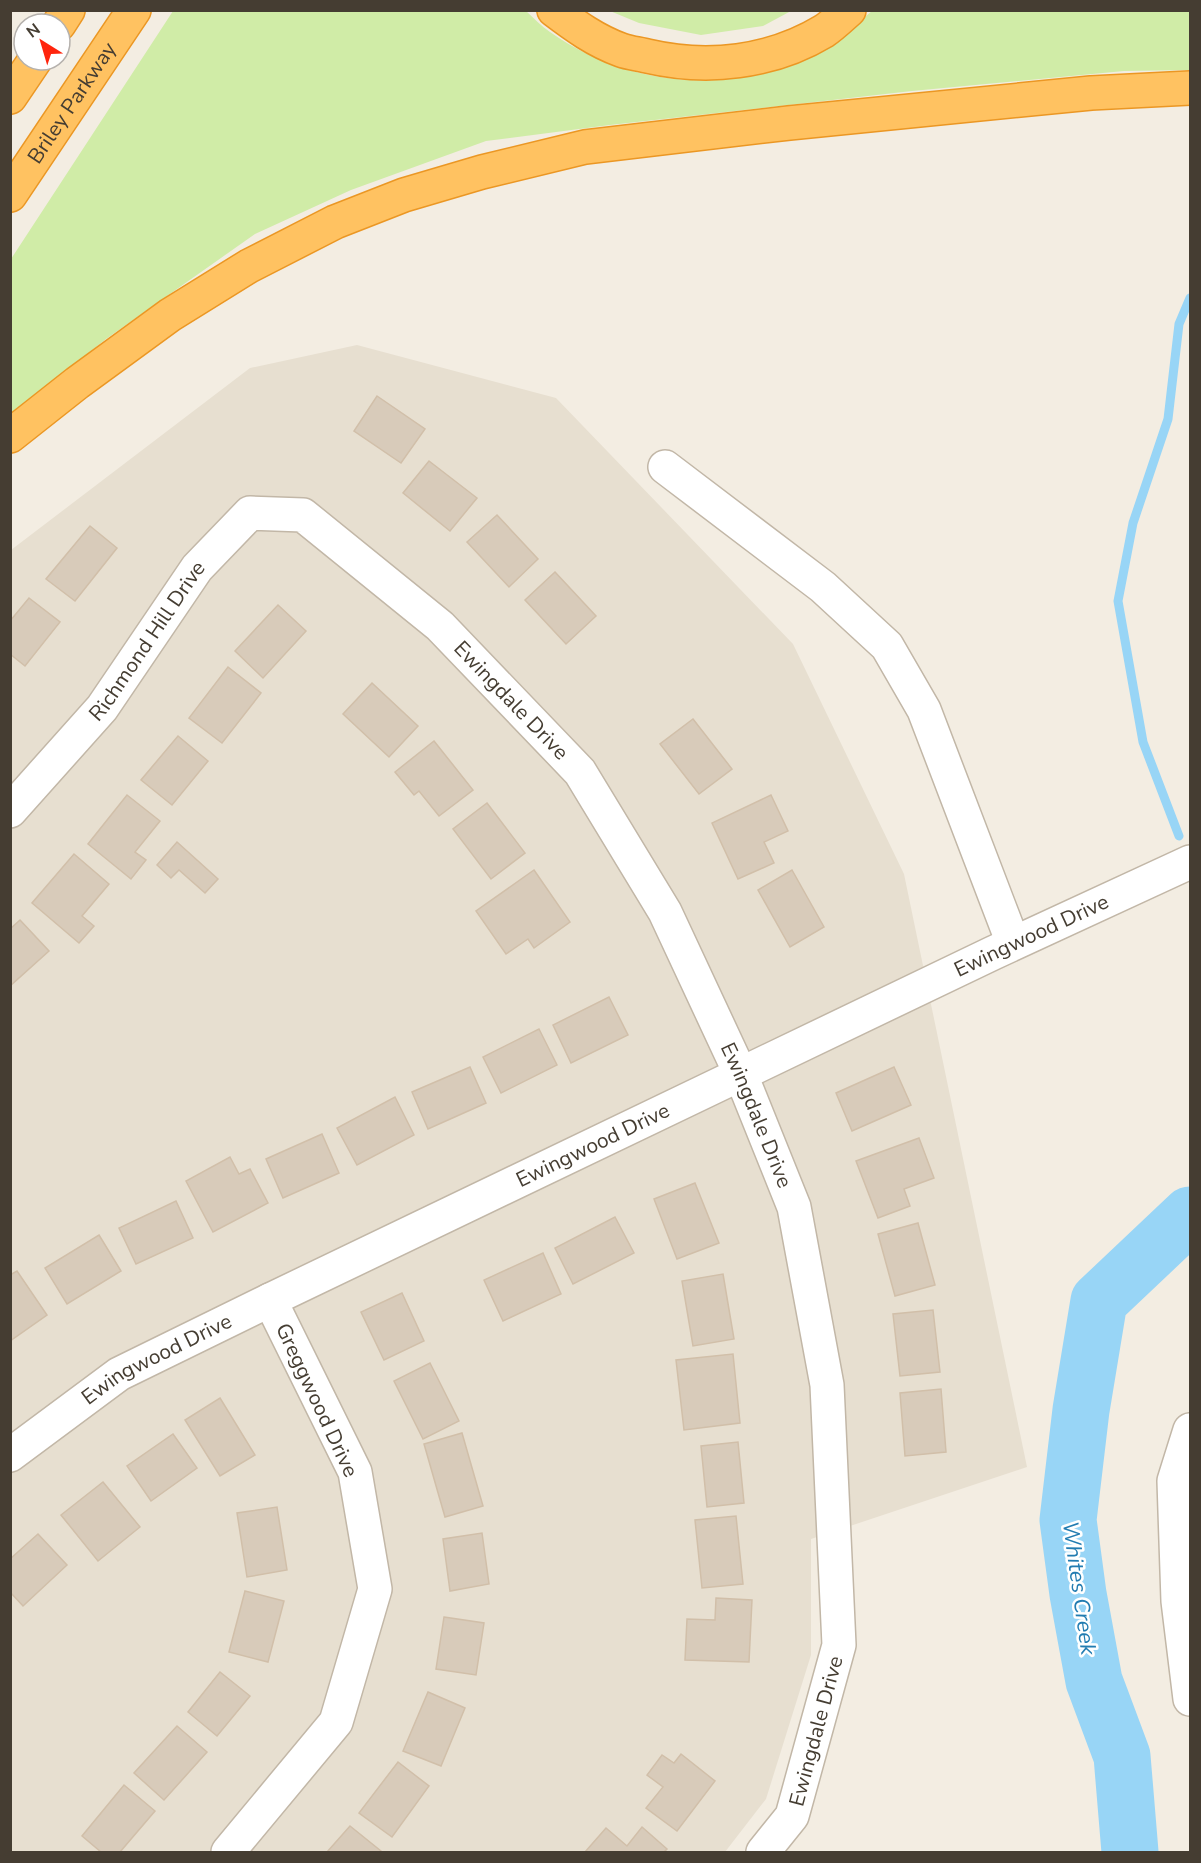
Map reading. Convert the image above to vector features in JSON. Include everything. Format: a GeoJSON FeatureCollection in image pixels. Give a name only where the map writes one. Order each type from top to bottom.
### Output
{"type":"FeatureCollection","features":[{"type":"Feature","properties":{"kind":"highway","name":"Briley Parkway"},"geometry":{"type":"LineString","coordinates":[[10,195],[134,10]]}},
{"type":"Feature","properties":{"kind":"highway"},"geometry":{"type":"LineString","coordinates":[[554,10],[579,29],[621,50],[670,62],[707,64],[751,59],[788,48],[825,30],[849,10]]}},
{"type":"Feature","properties":{"kind":"highway"},"geometry":{"type":"LineString","coordinates":[[10,98],[27,72]]}},
{"type":"Feature","properties":{"kind":"highway"},"geometry":{"type":"LineString","coordinates":[[10,436],[77,383],[170,315],[249,266],[335,222],[404,195],[460,178],[585,147],[789,123],[1068,95],[1191,88]]}},
{"type":"Feature","properties":{"kind":"street"},"geometry":{"type":"LineString","coordinates":[[664,468],[823,587],[887,646],[924,710],[1013,943]]}},
{"type":"Feature","properties":{"kind":"street","name":"Richmond Hill Drive"},"geometry":{"type":"LineString","coordinates":[[10,812],[102,708],[197,568],[250,513],[303,515]]}},
{"type":"Feature","properties":{"kind":"street","name":"Ewingdale Drive"},"geometry":{"type":"LineString","coordinates":[[303,515],[440,626],[580,772],[665,912],[741,1075],[794,1207],[828,1385],[839,1646],[792,1816],[764,1852]]}},
{"type":"Feature","properties":{"kind":"street","name":"Ewingwood Drive"},"geometry":{"type":"LineString","coordinates":[[10,1455],[119,1374],[1013,943],[1191,862]]}},
{"type":"Feature","properties":{"kind":"street","name":"Greggwood Drive"},"geometry":{"type":"LineString","coordinates":[[228,1852],[336,1722],[375,1589],[355,1472],[270,1300]]}},
{"type":"Feature","properties":{"kind":"street"},"geometry":{"type":"LineString","coordinates":[[1191,1430],[1174,1481],[1178,1601],[1191,1699]]}},
{"type":"Feature","properties":{"kind":"shaded area"},"geometry":{"type":"Polygon","coordinates":[[[357,345],[556,398],[793,644],[904,874],[1027,1467],[811,1539],[811,1655],[766,1799],[725,1852],[11,1852],[11,550],[250,368],[357,345]]]}},
{"type":"Feature","properties":{"kind":"green space"},"geometry":{"type":"Polygon","coordinates":[[[173,11],[526,11],[550,32],[577,49],[606,62],[636,72],[667,78],[699,80],[730,79],[793,64],[825,48],[872,11],[1190,11],[1190,70],[1124,71],[912,91],[486,141],[351,190],[255,234],[106,339],[11,415],[11,259],[173,11]]]}},
{"type":"Feature","properties":{"kind":"green space"},"geometry":{"type":"Polygon","coordinates":[[[610,11],[791,11],[763,26],[701,35],[639,23],[610,11]]]}},
{"type":"Feature","properties":{"kind":"building"},"geometry":{"type":"Polygon","coordinates":[[[377,396],[425,429],[401,463],[354,431],[377,396]]]}},
{"type":"Feature","properties":{"kind":"building"},"geometry":{"type":"Polygon","coordinates":[[[429,461],[477,498],[450,531],[403,493],[429,461]]]}},
{"type":"Feature","properties":{"kind":"building"},"geometry":{"type":"Polygon","coordinates":[[[497,515],[538,559],[509,587],[467,542],[497,515]]]}},
{"type":"Feature","properties":{"kind":"building"},"geometry":{"type":"Polygon","coordinates":[[[90,526],[117,548],[75,601],[46,579],[90,526]]]}},
{"type":"Feature","properties":{"kind":"building"},"geometry":{"type":"Polygon","coordinates":[[[555,572],[596,616],[566,644],[525,600],[555,572]]]}},
{"type":"Feature","properties":{"kind":"building"},"geometry":{"type":"Polygon","coordinates":[[[29,598],[60,622],[25,666],[10,654],[10,621],[29,598]]]}},
{"type":"Feature","properties":{"kind":"building"},"geometry":{"type":"Polygon","coordinates":[[[278,605],[306,631],[263,678],[235,651],[278,605]]]}},
{"type":"Feature","properties":{"kind":"building"},"geometry":{"type":"Polygon","coordinates":[[[228,667],[261,693],[222,743],[189,718],[228,667]]]}},
{"type":"Feature","properties":{"kind":"building"},"geometry":{"type":"Polygon","coordinates":[[[372,683],[418,726],[389,757],[343,714],[372,683]]]}},
{"type":"Feature","properties":{"kind":"building"},"geometry":{"type":"Polygon","coordinates":[[[693,719],[732,769],[699,794],[660,744],[693,719]]]}},
{"type":"Feature","properties":{"kind":"building"},"geometry":{"type":"Polygon","coordinates":[[[178,736],[208,761],[172,805],[141,780],[178,736]]]}},
{"type":"Feature","properties":{"kind":"building"},"geometry":{"type":"Polygon","coordinates":[[[434,741],[473,790],[439,816],[419,791],[414,795],[395,772],[434,741]]]}},
{"type":"Feature","properties":{"kind":"building"},"geometry":{"type":"Polygon","coordinates":[[[127,795],[160,821],[135,852],[146,860],[131,879],[88,844],[127,795]]]}},
{"type":"Feature","properties":{"kind":"building"},"geometry":{"type":"Polygon","coordinates":[[[771,795],[788,831],[764,842],[774,863],[738,879],[712,823],[771,795]]]}},
{"type":"Feature","properties":{"kind":"building"},"geometry":{"type":"Polygon","coordinates":[[[487,803],[525,853],[491,879],[453,829],[487,803]]]}},
{"type":"Feature","properties":{"kind":"building"},"geometry":{"type":"Polygon","coordinates":[[[177,842],[218,879],[205,893],[179,870],[171,878],[157,865],[177,842]]]}},
{"type":"Feature","properties":{"kind":"building"},"geometry":{"type":"Polygon","coordinates":[[[74,854],[109,884],[82,916],[94,926],[79,943],[32,903],[74,854]]]}},
{"type":"Feature","properties":{"kind":"building"},"geometry":{"type":"Polygon","coordinates":[[[534,870],[570,922],[534,948],[528,939],[506,954],[476,911],[534,870]]]}},
{"type":"Feature","properties":{"kind":"building"},"geometry":{"type":"Polygon","coordinates":[[[792,870],[824,927],[790,947],[758,890],[792,870]]]}},
{"type":"Feature","properties":{"kind":"building"},"geometry":{"type":"Polygon","coordinates":[[[20,920],[49,951],[10,986],[10,929],[20,920]]]}},
{"type":"Feature","properties":{"kind":"building"},"geometry":{"type":"Polygon","coordinates":[[[609,997],[628,1035],[571,1063],[553,1025],[609,997]]]}},
{"type":"Feature","properties":{"kind":"building"},"geometry":{"type":"Polygon","coordinates":[[[539,1029],[557,1065],[501,1093],[483,1057],[539,1029]]]}},
{"type":"Feature","properties":{"kind":"building"},"geometry":{"type":"Polygon","coordinates":[[[470,1067],[486,1103],[428,1129],[412,1092],[470,1067]]]}},
{"type":"Feature","properties":{"kind":"building"},"geometry":{"type":"Polygon","coordinates":[[[894,1067],[911,1105],[852,1131],[836,1093],[894,1067]]]}},
{"type":"Feature","properties":{"kind":"building"},"geometry":{"type":"Polygon","coordinates":[[[395,1097],[414,1135],[357,1165],[337,1128],[395,1097]]]}},
{"type":"Feature","properties":{"kind":"building"},"geometry":{"type":"Polygon","coordinates":[[[322,1134],[339,1173],[283,1198],[266,1159],[322,1134]]]}},
{"type":"Feature","properties":{"kind":"building"},"geometry":{"type":"Polygon","coordinates":[[[919,1138],[934,1178],[904,1189],[910,1206],[878,1218],[856,1161],[919,1138]]]}},
{"type":"Feature","properties":{"kind":"building"},"geometry":{"type":"Polygon","coordinates":[[[230,1157],[239,1174],[250,1169],[268,1203],[213,1232],[186,1181],[230,1157]]]}},
{"type":"Feature","properties":{"kind":"building"},"geometry":{"type":"Polygon","coordinates":[[[695,1183],[719,1243],[677,1259],[654,1199],[695,1183]]]}},
{"type":"Feature","properties":{"kind":"building"},"geometry":{"type":"Polygon","coordinates":[[[176,1201],[193,1238],[136,1264],[119,1228],[176,1201]]]}},
{"type":"Feature","properties":{"kind":"building"},"geometry":{"type":"Polygon","coordinates":[[[615,1217],[634,1253],[573,1284],[555,1248],[615,1217]]]}},
{"type":"Feature","properties":{"kind":"building"},"geometry":{"type":"Polygon","coordinates":[[[918,1223],[935,1285],[895,1296],[878,1234],[918,1223]]]}},
{"type":"Feature","properties":{"kind":"building"},"geometry":{"type":"Polygon","coordinates":[[[99,1235],[121,1271],[67,1304],[45,1268],[99,1235]]]}},
{"type":"Feature","properties":{"kind":"building"},"geometry":{"type":"Polygon","coordinates":[[[543,1253],[561,1294],[503,1321],[484,1280],[543,1253]]]}},
{"type":"Feature","properties":{"kind":"building"},"geometry":{"type":"Polygon","coordinates":[[[17,1271],[47,1315],[10,1341],[10,1275],[17,1271]]]}},
{"type":"Feature","properties":{"kind":"building"},"geometry":{"type":"Polygon","coordinates":[[[723,1274],[734,1339],[693,1346],[682,1281],[723,1274]]]}},
{"type":"Feature","properties":{"kind":"building"},"geometry":{"type":"Polygon","coordinates":[[[402,1293],[424,1341],[384,1360],[361,1312],[402,1293]]]}},
{"type":"Feature","properties":{"kind":"building"},"geometry":{"type":"Polygon","coordinates":[[[933,1310],[940,1372],[900,1376],[893,1314],[933,1310]]]}},
{"type":"Feature","properties":{"kind":"building"},"geometry":{"type":"Polygon","coordinates":[[[733,1354],[740,1423],[684,1430],[676,1360],[733,1354]]]}},
{"type":"Feature","properties":{"kind":"building"},"geometry":{"type":"Polygon","coordinates":[[[430,1363],[459,1421],[423,1439],[394,1381],[430,1363]]]}},
{"type":"Feature","properties":{"kind":"building"},"geometry":{"type":"Polygon","coordinates":[[[941,1389],[946,1452],[905,1456],[900,1393],[941,1389]]]}},
{"type":"Feature","properties":{"kind":"building"},"geometry":{"type":"Polygon","coordinates":[[[220,1398],[255,1455],[220,1476],[185,1420],[220,1398]]]}},
{"type":"Feature","properties":{"kind":"building"},"geometry":{"type":"Polygon","coordinates":[[[462,1433],[483,1506],[445,1517],[424,1444],[462,1433]]]}},
{"type":"Feature","properties":{"kind":"building"},"geometry":{"type":"Polygon","coordinates":[[[173,1434],[197,1468],[151,1501],[127,1466],[173,1434]]]}},
{"type":"Feature","properties":{"kind":"building"},"geometry":{"type":"Polygon","coordinates":[[[738,1442],[744,1503],[707,1507],[701,1446],[738,1442]]]}},
{"type":"Feature","properties":{"kind":"building"},"geometry":{"type":"Polygon","coordinates":[[[103,1482],[140,1527],[98,1561],[61,1515],[103,1482]]]}},
{"type":"Feature","properties":{"kind":"building"},"geometry":{"type":"Polygon","coordinates":[[[277,1507],[287,1570],[247,1577],[237,1513],[277,1507]]]}},
{"type":"Feature","properties":{"kind":"building"},"geometry":{"type":"Polygon","coordinates":[[[736,1516],[743,1584],[702,1588],[695,1520],[736,1516]]]}},
{"type":"Feature","properties":{"kind":"building"},"geometry":{"type":"Polygon","coordinates":[[[482,1533],[489,1584],[450,1591],[443,1539],[482,1533]]]}},
{"type":"Feature","properties":{"kind":"building"},"geometry":{"type":"Polygon","coordinates":[[[38,1534],[67,1565],[23,1606],[10,1592],[10,1559],[38,1534]]]}},
{"type":"Feature","properties":{"kind":"building"},"geometry":{"type":"Polygon","coordinates":[[[245,1591],[284,1601],[268,1662],[229,1652],[245,1591]]]}},
{"type":"Feature","properties":{"kind":"building"},"geometry":{"type":"Polygon","coordinates":[[[716,1598],[752,1600],[749,1662],[685,1660],[687,1619],[715,1620],[716,1598]]]}},
{"type":"Feature","properties":{"kind":"building"},"geometry":{"type":"Polygon","coordinates":[[[444,1617],[484,1623],[476,1675],[436,1669],[444,1617]]]}},
{"type":"Feature","properties":{"kind":"building"},"geometry":{"type":"Polygon","coordinates":[[[220,1672],[250,1696],[217,1736],[188,1712],[220,1672]]]}},
{"type":"Feature","properties":{"kind":"building"},"geometry":{"type":"Polygon","coordinates":[[[428,1692],[465,1708],[441,1766],[403,1751],[428,1692]]]}},
{"type":"Feature","properties":{"kind":"building"},"geometry":{"type":"Polygon","coordinates":[[[177,1726],[207,1752],[164,1800],[134,1773],[177,1726]]]}},
{"type":"Feature","properties":{"kind":"building"},"geometry":{"type":"Polygon","coordinates":[[[681,1754],[715,1781],[677,1831],[646,1808],[663,1787],[647,1775],[662,1755],[674,1763],[681,1754]]]}},
{"type":"Feature","properties":{"kind":"building"},"geometry":{"type":"Polygon","coordinates":[[[398,1762],[429,1786],[392,1837],[359,1813],[398,1762]]]}},
{"type":"Feature","properties":{"kind":"building"},"geometry":{"type":"Polygon","coordinates":[[[124,1785],[155,1811],[120,1852],[101,1852],[82,1836],[124,1785]]]}},
{"type":"Feature","properties":{"kind":"building"},"geometry":{"type":"Polygon","coordinates":[[[350,1826],[381,1851],[327,1852],[350,1826]]]}},
{"type":"Feature","properties":{"kind":"building"},"geometry":{"type":"Polygon","coordinates":[[[642,1827],[667,1849],[664,1852],[585,1852],[606,1828],[627,1846],[642,1827]]]}},
{"type":"Feature","properties":{"kind":"waterway"},"geometry":{"type":"LineString","coordinates":[[1179,836],[1143,742],[1118,601],[1133,523],[1168,419],[1179,324],[1190,298]]}},
{"type":"Feature","properties":{"kind":"waterway","name":"Whites Creek"},"geometry":{"type":"LineString","coordinates":[[1130,1852],[1122,1756],[1094,1681],[1078,1594],[1068,1520],[1081,1410],[1099,1301],[1190,1215]]}}]}
